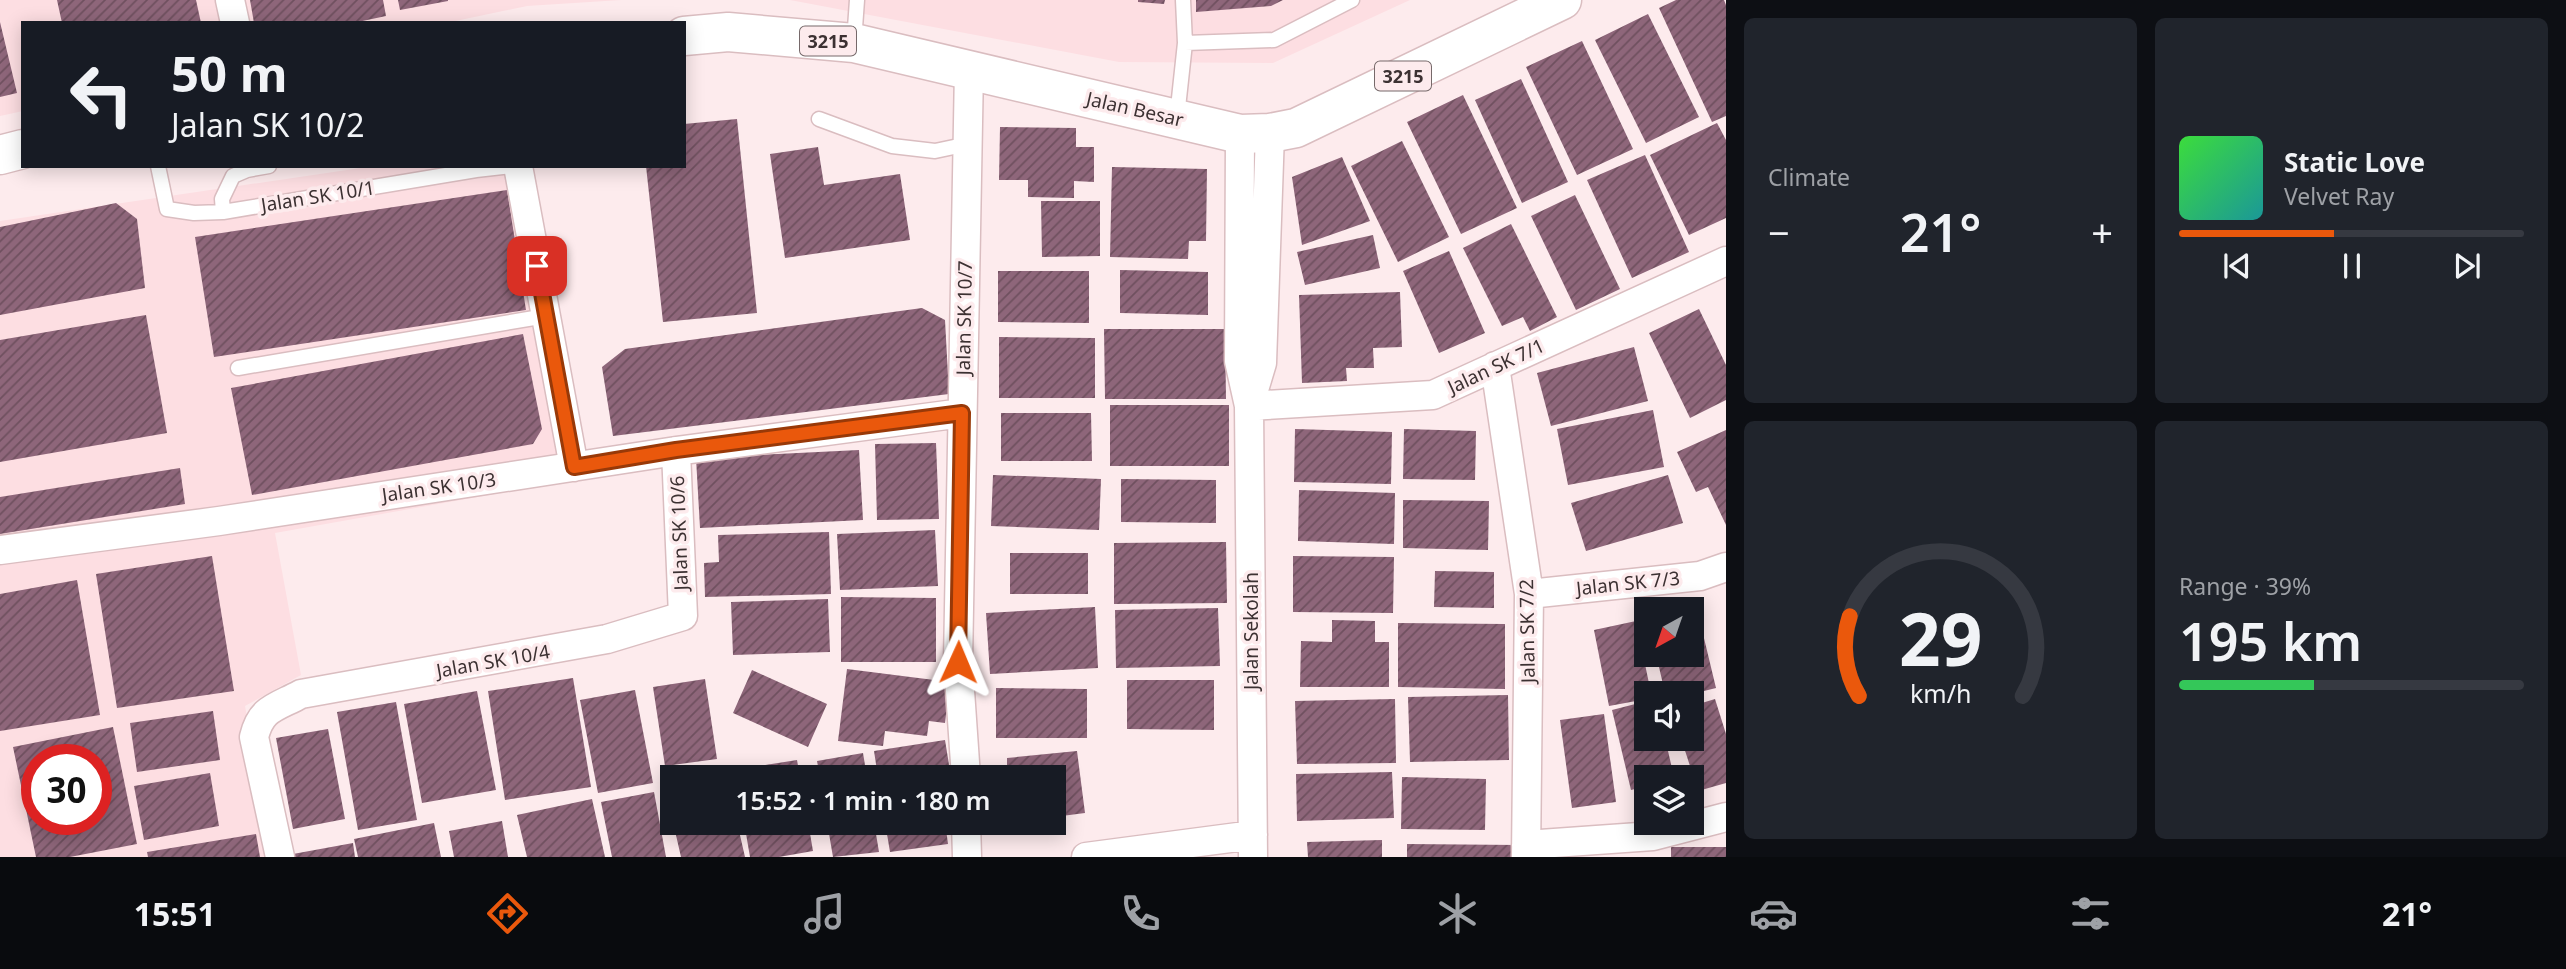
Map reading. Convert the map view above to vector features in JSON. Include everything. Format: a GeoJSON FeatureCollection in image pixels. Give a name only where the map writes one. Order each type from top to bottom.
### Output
{"type":"FeatureCollection","features":[{"type":"Feature","properties":{"kind":"main road","name":"Jalan Besar"},"geometry":{"type":"LineString","coordinates":[[686,36],[728,32],[853,43],[1255,134],[1296,128],[1562,0]]}},
{"type":"Feature","properties":{"kind":"main road"},"geometry":{"type":"LineString","coordinates":[[0,155],[21,150]]}},
{"type":"Feature","properties":{"kind":"street"},"geometry":{"type":"LineString","coordinates":[[230,0],[235,21]]}},
{"type":"Feature","properties":{"kind":"street","name":"Jalan SK 10/7"},"geometry":{"type":"LineString","coordinates":[[965,765],[958,662],[969,69]]}},
{"type":"Feature","properties":{"kind":"street","name":"Jalan Sekolah"},"geometry":{"type":"LineString","coordinates":[[1253,846],[1250,406],[1262,363],[1255,134]]}},
{"type":"Feature","properties":{"kind":"street"},"geometry":{"type":"LineString","coordinates":[[518,168],[574,467]]}},
{"type":"Feature","properties":{"kind":"street","name":"Jalan SK 7/1"},"geometry":{"type":"LineString","coordinates":[[1250,406],[1433,395],[1726,261]]}},
{"type":"Feature","properties":{"kind":"street","name":"Jalan SK 7/2"},"geometry":{"type":"LineString","coordinates":[[1495,366],[1530,594],[1526,851]]}},
{"type":"Feature","properties":{"kind":"street","name":"Jalan SK 10/3"},"geometry":{"type":"LineString","coordinates":[[0,550],[219,521],[676,450],[962,413]]}},
{"type":"Feature","properties":{"kind":"street","name":"Jalan SK 10/6"},"geometry":{"type":"LineString","coordinates":[[676,450],[683,616]]}},
{"type":"Feature","properties":{"kind":"street","name":"Jalan SK 7/3"},"geometry":{"type":"LineString","coordinates":[[1530,594],[1700,576],[1726,567]]}},
{"type":"Feature","properties":{"kind":"street","name":"Jalan SK 10/4"},"geometry":{"type":"LineString","coordinates":[[280,857],[254,737],[258,720],[266,712],[301,694],[607,639],[683,616]]}},
{"type":"Feature","properties":{"kind":"street"},"geometry":{"type":"LineString","coordinates":[[1526,851],[1653,836],[1726,817]]}},
{"type":"Feature","properties":{"kind":"street"},"geometry":{"type":"LineString","coordinates":[[966,835],[967,857]]}},
{"type":"Feature","properties":{"kind":"street"},"geometry":{"type":"LineString","coordinates":[[1086,857],[1253,846]]}},
{"type":"Feature","properties":{"kind":"lane"},"geometry":{"type":"LineString","coordinates":[[853,43],[857,0]]}},
{"type":"Feature","properties":{"kind":"lane"},"geometry":{"type":"LineString","coordinates":[[1177,118],[1185,43],[1183,0]]}},
{"type":"Feature","properties":{"kind":"lane"},"geometry":{"type":"LineString","coordinates":[[1185,43],[1274,40],[1352,0]]}},
{"type":"Feature","properties":{"kind":"lane"},"geometry":{"type":"LineString","coordinates":[[819,119],[892,146],[935,151],[968,144]]}},
{"type":"Feature","properties":{"kind":"lane","name":"Jalan SK 10/1"},"geometry":{"type":"LineString","coordinates":[[158,168],[167,209],[194,213],[223,212],[475,168]]}},
{"type":"Feature","properties":{"kind":"lane"},"geometry":{"type":"LineString","coordinates":[[223,212],[222,199],[233,176],[258,168]]}},
{"type":"Feature","properties":{"kind":"lane"},"geometry":{"type":"LineString","coordinates":[[238,368],[546,316]]}},
{"type":"Feature","properties":{"kind":"shaded area"},"geometry":{"type":"Polygon","coordinates":[[[0,0],[621,0],[527,6],[456,21],[21,21],[21,111],[0,116],[0,0]]]}},
{"type":"Feature","properties":{"kind":"shaded area"},"geometry":{"type":"Polygon","coordinates":[[[790,0],[1410,0],[1273,63],[1119,62],[790,0]]]}},
{"type":"Feature","properties":{"kind":"shaded area"},"geometry":{"type":"Polygon","coordinates":[[[360,168],[511,168],[567,481],[275,533],[301,675],[245,706],[272,857],[0,857],[0,221],[360,168]]]}},
{"type":"Feature","properties":{"kind":"building"},"geometry":{"type":"Polygon","coordinates":[[[57,0],[196,0],[201,21],[62,21],[57,0]]]}},
{"type":"Feature","properties":{"kind":"building"},"geometry":{"type":"Polygon","coordinates":[[[250,0],[383,0],[386,16],[362,21],[254,21],[250,0]]]}},
{"type":"Feature","properties":{"kind":"building"},"geometry":{"type":"Polygon","coordinates":[[[398,0],[448,0],[448,1],[400,10],[398,0]]]}},
{"type":"Feature","properties":{"kind":"building"},"geometry":{"type":"Polygon","coordinates":[[[1138,0],[1165,0],[1164,4],[1138,0]]]}},
{"type":"Feature","properties":{"kind":"building"},"geometry":{"type":"Polygon","coordinates":[[[1196,0],[1283,0],[1271,6],[1196,12],[1196,0]]]}},
{"type":"Feature","properties":{"kind":"building"},"geometry":{"type":"Polygon","coordinates":[[[1676,0],[1724,0],[1726,5],[1726,116],[1712,122],[1659,8],[1676,0]]]}},
{"type":"Feature","properties":{"kind":"building"},"geometry":{"type":"Polygon","coordinates":[[[1648,14],[1699,117],[1646,143],[1595,40],[1648,14]]]}},
{"type":"Feature","properties":{"kind":"building"},"geometry":{"type":"Polygon","coordinates":[[[0,22],[17,93],[0,97],[0,22]]]}},
{"type":"Feature","properties":{"kind":"building"},"geometry":{"type":"Polygon","coordinates":[[[1582,41],[1633,149],[1577,175],[1526,67],[1582,41]]]}},
{"type":"Feature","properties":{"kind":"building"},"geometry":{"type":"Polygon","coordinates":[[[1521,79],[1568,182],[1522,203],[1475,100],[1521,79]]]}},
{"type":"Feature","properties":{"kind":"building"},"geometry":{"type":"Polygon","coordinates":[[[1463,95],[1517,208],[1461,234],[1407,122],[1463,95]]]}},
{"type":"Feature","properties":{"kind":"building"},"geometry":{"type":"Polygon","coordinates":[[[737,119],[757,313],[663,322],[646,168],[686,168],[686,124],[737,119]]]}},
{"type":"Feature","properties":{"kind":"building"},"geometry":{"type":"Polygon","coordinates":[[[1717,123],[1726,140],[1726,218],[1689,235],[1650,155],[1717,123]]]}},
{"type":"Feature","properties":{"kind":"building"},"geometry":{"type":"Polygon","coordinates":[[[1000,127],[1076,128],[1076,147],[1094,147],[1094,182],[1074,181],[1074,198],[1028,197],[1028,180],[999,180],[1000,127]]]}},
{"type":"Feature","properties":{"kind":"building"},"geometry":{"type":"Polygon","coordinates":[[[1402,141],[1449,237],[1398,262],[1351,166],[1402,141]]]}},
{"type":"Feature","properties":{"kind":"building"},"geometry":{"type":"Polygon","coordinates":[[[818,147],[824,185],[900,174],[910,240],[785,258],[770,154],[818,147]]]}},
{"type":"Feature","properties":{"kind":"building"},"geometry":{"type":"Polygon","coordinates":[[[1645,155],[1689,252],[1632,278],[1587,180],[1645,155]]]}},
{"type":"Feature","properties":{"kind":"building"},"geometry":{"type":"Polygon","coordinates":[[[1342,157],[1370,221],[1302,245],[1292,177],[1342,157]]]}},
{"type":"Feature","properties":{"kind":"building"},"geometry":{"type":"Polygon","coordinates":[[[1112,167],[1207,169],[1206,241],[1189,241],[1188,259],[1110,257],[1112,167]]]}},
{"type":"Feature","properties":{"kind":"building"},"geometry":{"type":"Polygon","coordinates":[[[507,190],[526,310],[214,357],[195,237],[507,190]]]}},
{"type":"Feature","properties":{"kind":"building"},"geometry":{"type":"Polygon","coordinates":[[[1575,195],[1620,289],[1576,310],[1531,216],[1575,195]]]}},
{"type":"Feature","properties":{"kind":"building"},"geometry":{"type":"Polygon","coordinates":[[[1041,201],[1100,201],[1100,256],[1042,257],[1041,201]]]}},
{"type":"Feature","properties":{"kind":"building"},"geometry":{"type":"Polygon","coordinates":[[[116,203],[137,219],[145,288],[0,315],[0,227],[116,203]]]}},
{"type":"Feature","properties":{"kind":"building"},"geometry":{"type":"Polygon","coordinates":[[[1511,224],[1557,317],[1530,331],[1523,317],[1502,326],[1463,248],[1511,224]]]}},
{"type":"Feature","properties":{"kind":"building"},"geometry":{"type":"Polygon","coordinates":[[[1373,235],[1380,268],[1305,285],[1297,252],[1373,235]]]}},
{"type":"Feature","properties":{"kind":"building"},"geometry":{"type":"Polygon","coordinates":[[[1449,251],[1485,333],[1439,353],[1403,271],[1449,251]]]}},
{"type":"Feature","properties":{"kind":"building"},"geometry":{"type":"Polygon","coordinates":[[[1120,270],[1208,272],[1208,315],[1120,313],[1120,270]]]}},
{"type":"Feature","properties":{"kind":"building"},"geometry":{"type":"Polygon","coordinates":[[[998,271],[1089,271],[1089,323],[998,322],[998,271]]]}},
{"type":"Feature","properties":{"kind":"building"},"geometry":{"type":"Polygon","coordinates":[[[1400,292],[1402,347],[1373,348],[1374,368],[1346,368],[1347,381],[1302,383],[1299,295],[1400,292]]]}},
{"type":"Feature","properties":{"kind":"building"},"geometry":{"type":"Polygon","coordinates":[[[922,308],[945,320],[949,394],[613,436],[602,367],[625,349],[922,308]]]}},
{"type":"Feature","properties":{"kind":"building"},"geometry":{"type":"Polygon","coordinates":[[[1699,309],[1726,365],[1726,400],[1690,418],[1649,333],[1699,309]]]}},
{"type":"Feature","properties":{"kind":"building"},"geometry":{"type":"Polygon","coordinates":[[[146,315],[167,433],[0,462],[0,340],[146,315]]]}},
{"type":"Feature","properties":{"kind":"building"},"geometry":{"type":"Polygon","coordinates":[[[1104,329],[1225,329],[1226,399],[1105,399],[1104,329]]]}},
{"type":"Feature","properties":{"kind":"building"},"geometry":{"type":"Polygon","coordinates":[[[523,334],[542,429],[533,444],[252,495],[231,388],[523,334]]]}},
{"type":"Feature","properties":{"kind":"building"},"geometry":{"type":"Polygon","coordinates":[[[999,337],[1095,338],[1095,398],[999,398],[999,337]]]}},
{"type":"Feature","properties":{"kind":"building"},"geometry":{"type":"Polygon","coordinates":[[[1634,347],[1648,401],[1551,426],[1537,373],[1634,347]]]}},
{"type":"Feature","properties":{"kind":"building"},"geometry":{"type":"Polygon","coordinates":[[[1110,405],[1229,405],[1229,466],[1110,466],[1110,405]]]}},
{"type":"Feature","properties":{"kind":"building"},"geometry":{"type":"Polygon","coordinates":[[[1653,410],[1664,467],[1568,485],[1557,429],[1653,410]]]}},
{"type":"Feature","properties":{"kind":"building"},"geometry":{"type":"Polygon","coordinates":[[[1001,413],[1091,413],[1092,461],[1001,461],[1001,413]]]}},
{"type":"Feature","properties":{"kind":"building"},"geometry":{"type":"Polygon","coordinates":[[[1295,429],[1392,432],[1391,484],[1294,482],[1295,429]]]}},
{"type":"Feature","properties":{"kind":"building"},"geometry":{"type":"Polygon","coordinates":[[[1404,429],[1476,431],[1475,480],[1403,479],[1404,429]]]}},
{"type":"Feature","properties":{"kind":"building"},"geometry":{"type":"Polygon","coordinates":[[[1726,430],[1726,525],[1708,487],[1696,492],[1677,452],[1726,430]]]}},
{"type":"Feature","properties":{"kind":"building"},"geometry":{"type":"Polygon","coordinates":[[[936,443],[939,519],[877,520],[875,444],[936,443]]]}},
{"type":"Feature","properties":{"kind":"building"},"geometry":{"type":"Polygon","coordinates":[[[859,450],[863,520],[700,528],[696,458],[859,450]]]}},
{"type":"Feature","properties":{"kind":"building"},"geometry":{"type":"Polygon","coordinates":[[[180,468],[185,504],[0,534],[0,497],[180,468]]]}},
{"type":"Feature","properties":{"kind":"building"},"geometry":{"type":"Polygon","coordinates":[[[993,475],[1101,479],[1099,530],[991,526],[993,475]]]}},
{"type":"Feature","properties":{"kind":"building"},"geometry":{"type":"Polygon","coordinates":[[[1668,475],[1683,523],[1586,551],[1571,503],[1668,475]]]}},
{"type":"Feature","properties":{"kind":"building"},"geometry":{"type":"Polygon","coordinates":[[[1121,479],[1216,480],[1216,523],[1121,522],[1121,479]]]}},
{"type":"Feature","properties":{"kind":"building"},"geometry":{"type":"Polygon","coordinates":[[[1299,490],[1395,493],[1394,544],[1298,541],[1299,490]]]}},
{"type":"Feature","properties":{"kind":"building"},"geometry":{"type":"Polygon","coordinates":[[[1403,500],[1489,501],[1488,550],[1403,548],[1403,500]]]}},
{"type":"Feature","properties":{"kind":"building"},"geometry":{"type":"Polygon","coordinates":[[[935,530],[938,586],[840,590],[837,534],[935,530]]]}},
{"type":"Feature","properties":{"kind":"building"},"geometry":{"type":"Polygon","coordinates":[[[829,532],[831,594],[705,597],[704,563],[719,562],[718,535],[829,532]]]}},
{"type":"Feature","properties":{"kind":"building"},"geometry":{"type":"Polygon","coordinates":[[[1226,542],[1227,603],[1114,604],[1114,543],[1226,542]]]}},
{"type":"Feature","properties":{"kind":"building"},"geometry":{"type":"Polygon","coordinates":[[[1010,553],[1088,553],[1088,594],[1010,594],[1010,553]]]}},
{"type":"Feature","properties":{"kind":"building"},"geometry":{"type":"Polygon","coordinates":[[[212,556],[234,691],[117,708],[96,574],[212,556]]]}},
{"type":"Feature","properties":{"kind":"building"},"geometry":{"type":"Polygon","coordinates":[[[1293,556],[1394,557],[1393,613],[1293,612],[1293,556]]]}},
{"type":"Feature","properties":{"kind":"building"},"geometry":{"type":"Polygon","coordinates":[[[1435,571],[1494,572],[1494,608],[1434,607],[1435,571]]]}},
{"type":"Feature","properties":{"kind":"building"},"geometry":{"type":"Polygon","coordinates":[[[77,580],[100,715],[0,731],[0,594],[77,580]]]}},
{"type":"Feature","properties":{"kind":"building"},"geometry":{"type":"Polygon","coordinates":[[[841,597],[936,598],[936,662],[841,662],[841,597]]]}},
{"type":"Feature","properties":{"kind":"building"},"geometry":{"type":"Polygon","coordinates":[[[828,599],[830,652],[733,655],[731,602],[828,599]]]}},
{"type":"Feature","properties":{"kind":"building"},"geometry":{"type":"Polygon","coordinates":[[[1095,607],[1098,668],[990,674],[986,613],[1095,607]]]}},
{"type":"Feature","properties":{"kind":"building"},"geometry":{"type":"Polygon","coordinates":[[[1218,608],[1220,666],[1116,668],[1115,610],[1218,608]]]}},
{"type":"Feature","properties":{"kind":"building"},"geometry":{"type":"Polygon","coordinates":[[[1332,620],[1375,621],[1375,642],[1389,642],[1389,687],[1300,687],[1301,641],[1332,642],[1332,620]]]}},
{"type":"Feature","properties":{"kind":"building"},"geometry":{"type":"Polygon","coordinates":[[[1634,621],[1634,667],[1646,667],[1648,681],[1634,681],[1634,701],[1609,706],[1594,630],[1634,621]]]}},
{"type":"Feature","properties":{"kind":"building"},"geometry":{"type":"Polygon","coordinates":[[[1398,623],[1505,624],[1505,689],[1398,687],[1398,623]]]}},
{"type":"Feature","properties":{"kind":"building"},"geometry":{"type":"Polygon","coordinates":[[[1704,638],[1716,688],[1704,691],[1704,681],[1662,681],[1659,667],[1704,667],[1704,638]]]}},
{"type":"Feature","properties":{"kind":"building"},"geometry":{"type":"Polygon","coordinates":[[[847,669],[950,682],[945,723],[929,721],[927,736],[885,731],[883,746],[838,741],[847,669]]]}},
{"type":"Feature","properties":{"kind":"building"},"geometry":{"type":"Polygon","coordinates":[[[752,670],[827,704],[808,747],[733,713],[752,670]]]}},
{"type":"Feature","properties":{"kind":"building"},"geometry":{"type":"Polygon","coordinates":[[[573,678],[591,787],[505,800],[488,691],[573,678]]]}},
{"type":"Feature","properties":{"kind":"building"},"geometry":{"type":"Polygon","coordinates":[[[705,679],[717,759],[665,765],[653,687],[705,679]]]}},
{"type":"Feature","properties":{"kind":"building"},"geometry":{"type":"Polygon","coordinates":[[[1127,680],[1214,680],[1214,730],[1127,729],[1127,680]]]}},
{"type":"Feature","properties":{"kind":"building"},"geometry":{"type":"Polygon","coordinates":[[[996,688],[1087,689],[1087,738],[996,738],[996,688]]]}},
{"type":"Feature","properties":{"kind":"building"},"geometry":{"type":"Polygon","coordinates":[[[635,690],[653,783],[598,793],[580,700],[635,690]]]}},
{"type":"Feature","properties":{"kind":"building"},"geometry":{"type":"Polygon","coordinates":[[[477,691],[496,790],[422,803],[404,704],[477,691]]]}},
{"type":"Feature","properties":{"kind":"building"},"geometry":{"type":"Polygon","coordinates":[[[1508,695],[1509,760],[1410,762],[1408,697],[1508,695]]]}},
{"type":"Feature","properties":{"kind":"building"},"geometry":{"type":"Polygon","coordinates":[[[1395,699],[1396,763],[1297,764],[1295,701],[1395,699]]]}},
{"type":"Feature","properties":{"kind":"building"},"geometry":{"type":"Polygon","coordinates":[[[1715,699],[1726,734],[1726,783],[1704,789],[1704,765],[1690,765],[1685,751],[1704,751],[1704,702],[1715,699]]]}},
{"type":"Feature","properties":{"kind":"building"},"geometry":{"type":"Polygon","coordinates":[[[396,702],[417,820],[358,830],[337,712],[396,702]]]}},
{"type":"Feature","properties":{"kind":"building"},"geometry":{"type":"Polygon","coordinates":[[[1634,704],[1634,751],[1668,751],[1671,765],[1634,765],[1634,789],[1631,790],[1612,710],[1634,704]]]}},
{"type":"Feature","properties":{"kind":"building"},"geometry":{"type":"Polygon","coordinates":[[[213,711],[220,760],[137,772],[130,723],[213,711]]]}},
{"type":"Feature","properties":{"kind":"building"},"geometry":{"type":"Polygon","coordinates":[[[1604,714],[1616,802],[1572,808],[1560,720],[1604,714]]]}},
{"type":"Feature","properties":{"kind":"building"},"geometry":{"type":"Polygon","coordinates":[[[113,727],[137,844],[70,857],[36,857],[31,835],[112,835],[112,744],[28,744],[113,727]]]}},
{"type":"Feature","properties":{"kind":"building"},"geometry":{"type":"Polygon","coordinates":[[[328,729],[345,819],[293,829],[276,738],[328,729]]]}},
{"type":"Feature","properties":{"kind":"building"},"geometry":{"type":"Polygon","coordinates":[[[945,740],[949,765],[876,765],[874,751],[945,740]]]}},
{"type":"Feature","properties":{"kind":"building"},"geometry":{"type":"Polygon","coordinates":[[[21,745],[21,785],[13,747],[21,745]]]}},
{"type":"Feature","properties":{"kind":"building"},"geometry":{"type":"Polygon","coordinates":[[[1077,751],[1085,813],[1066,815],[1066,765],[1007,765],[1007,758],[1077,751]]]}},
{"type":"Feature","properties":{"kind":"building"},"geometry":{"type":"Polygon","coordinates":[[[863,753],[865,765],[818,765],[817,761],[863,753]]]}},
{"type":"Feature","properties":{"kind":"building"},"geometry":{"type":"Polygon","coordinates":[[[797,760],[798,765],[766,765],[797,760]]]}},
{"type":"Feature","properties":{"kind":"building"},"geometry":{"type":"Polygon","coordinates":[[[1392,772],[1394,818],[1297,821],[1296,774],[1392,772]]]}},
{"type":"Feature","properties":{"kind":"building"},"geometry":{"type":"Polygon","coordinates":[[[210,773],[219,826],[144,840],[134,786],[210,773]]]}},
{"type":"Feature","properties":{"kind":"building"},"geometry":{"type":"Polygon","coordinates":[[[1402,777],[1486,779],[1485,830],[1401,829],[1402,777]]]}},
{"type":"Feature","properties":{"kind":"building"},"geometry":{"type":"Polygon","coordinates":[[[654,792],[666,857],[612,857],[601,802],[654,792]]]}},
{"type":"Feature","properties":{"kind":"building"},"geometry":{"type":"Polygon","coordinates":[[[592,799],[605,857],[527,857],[517,815],[592,799]]]}},
{"type":"Feature","properties":{"kind":"building"},"geometry":{"type":"Polygon","coordinates":[[[502,821],[508,857],[454,857],[449,831],[502,821]]]}},
{"type":"Feature","properties":{"kind":"building"},"geometry":{"type":"Polygon","coordinates":[[[434,823],[441,857],[358,857],[354,839],[434,823]]]}},
{"type":"Feature","properties":{"kind":"building"},"geometry":{"type":"Polygon","coordinates":[[[256,834],[260,857],[148,857],[147,852],[256,834]]]}},
{"type":"Feature","properties":{"kind":"building"},"geometry":{"type":"Polygon","coordinates":[[[676,835],[740,835],[745,857],[681,857],[676,835]]]}},
{"type":"Feature","properties":{"kind":"building"},"geometry":{"type":"Polygon","coordinates":[[[746,835],[810,835],[813,851],[779,857],[750,857],[746,835]]]}},
{"type":"Feature","properties":{"kind":"building"},"geometry":{"type":"Polygon","coordinates":[[[829,835],[876,835],[879,852],[833,857],[829,835]]]}},
{"type":"Feature","properties":{"kind":"building"},"geometry":{"type":"Polygon","coordinates":[[[887,835],[947,835],[948,844],[890,852],[887,835]]]}},
{"type":"Feature","properties":{"kind":"building"},"geometry":{"type":"Polygon","coordinates":[[[1382,840],[1382,857],[1308,857],[1307,842],[1382,840]]]}},
{"type":"Feature","properties":{"kind":"building"},"geometry":{"type":"Polygon","coordinates":[[[353,843],[355,857],[294,857],[293,854],[353,843]]]}},
{"type":"Feature","properties":{"kind":"building"},"geometry":{"type":"Polygon","coordinates":[[[1407,844],[1518,845],[1518,857],[1407,857],[1407,844]]]}},
{"type":"Feature","properties":{"kind":"building"},"geometry":{"type":"Polygon","coordinates":[[[1671,847],[1726,847],[1726,857],[1671,857],[1671,847]]]}},
{"type":"Feature","properties":{"kind":"route"},"geometry":{"type":"LineString","coordinates":[[537,266],[574,467],[676,450],[962,413],[958,662]]}}]}
